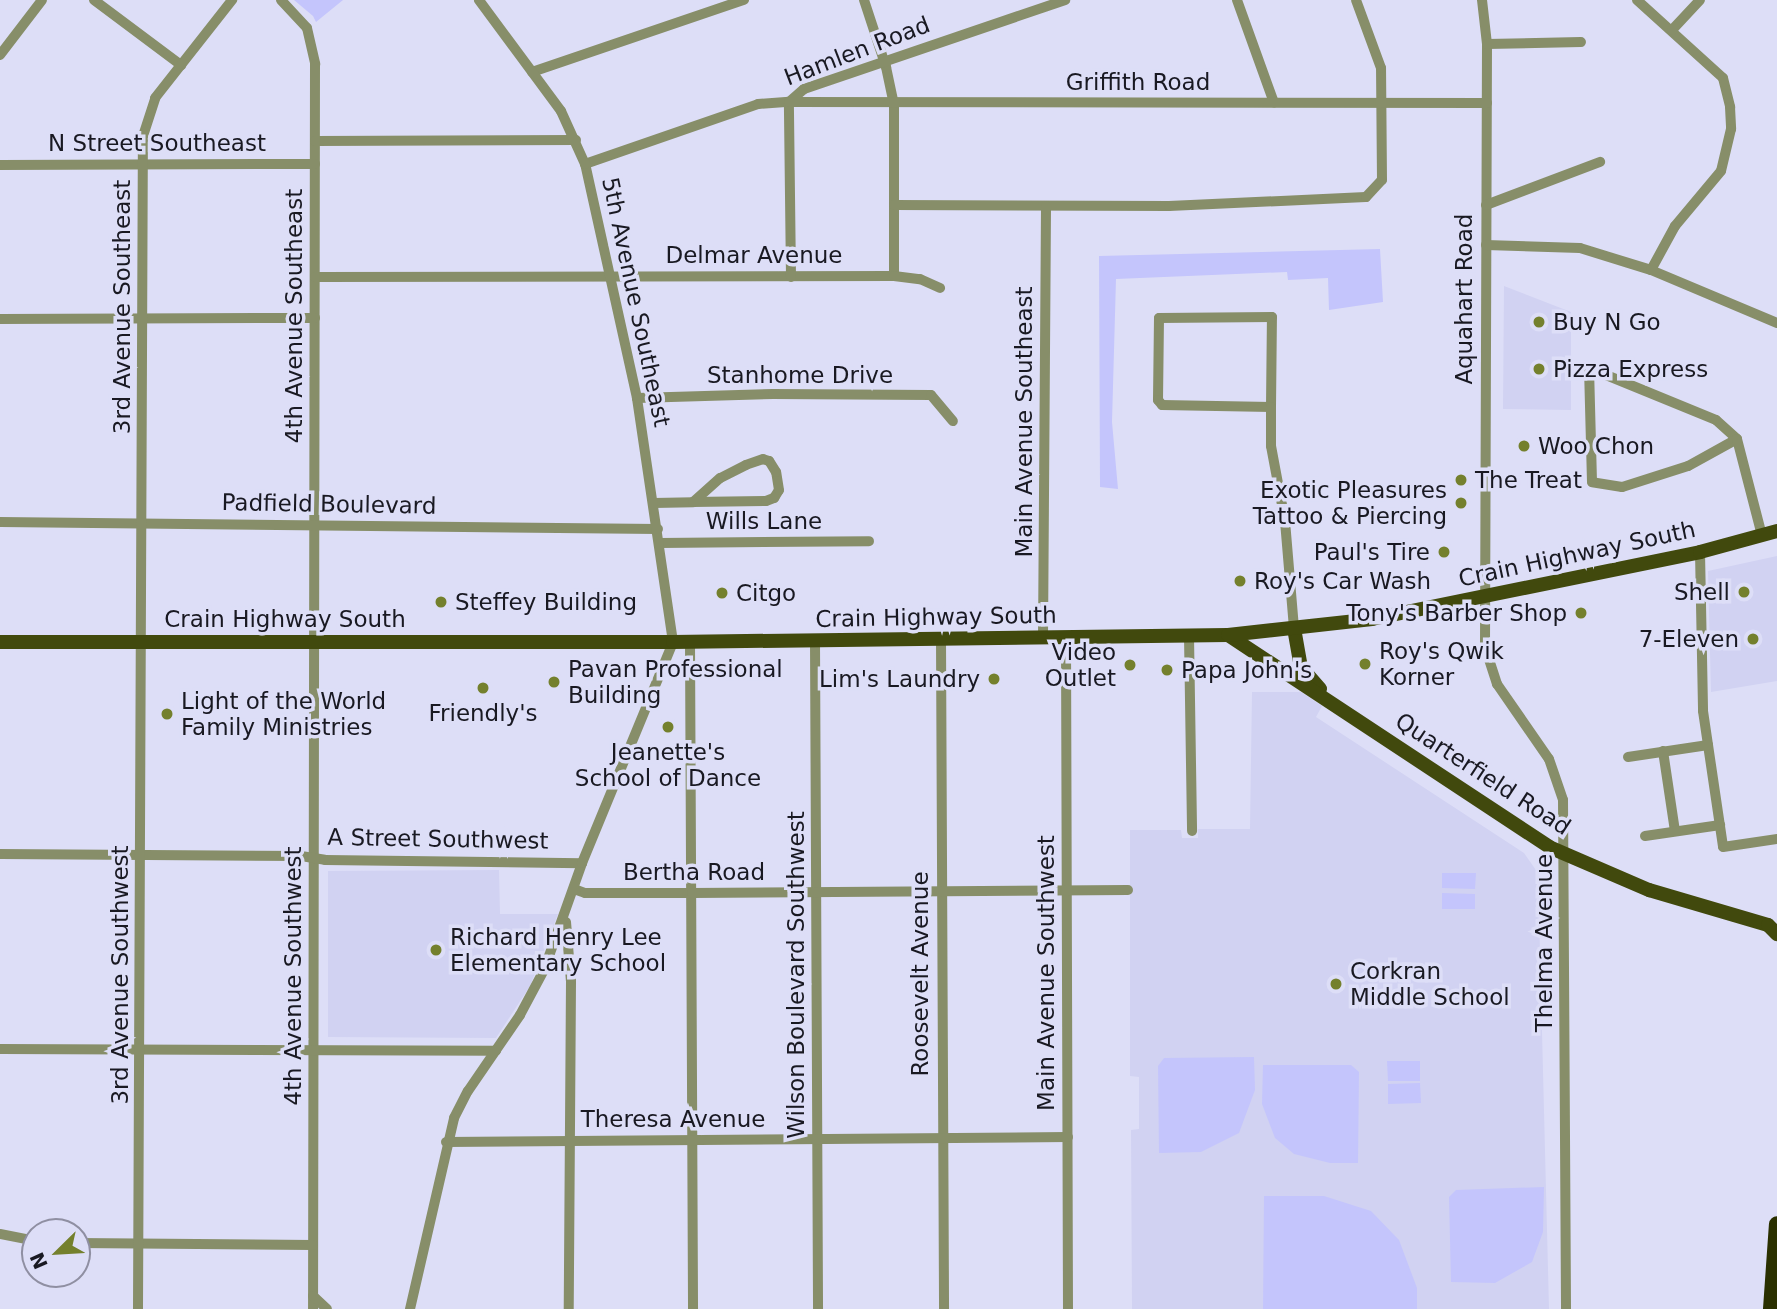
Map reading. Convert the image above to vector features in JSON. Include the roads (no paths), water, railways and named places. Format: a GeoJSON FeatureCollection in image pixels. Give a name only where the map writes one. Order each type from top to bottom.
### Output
{"type":"FeatureCollection","features":[{"type":"Feature","properties":{"kind":"highway"},"geometry":{"type":"LineString","coordinates":[[1771,1309],[1777,1224]]}},
{"type":"Feature","properties":{"kind":"main road","name":"Crain Highway South"},"geometry":{"type":"LineString","coordinates":[[0,642],[690,642],[1228,635],[1370,620],[1700,552],[1777,531]]}},
{"type":"Feature","properties":{"kind":"main road","name":"Quarterfield Road"},"geometry":{"type":"LineString","coordinates":[[1294,628],[1301,667],[1336,705]]}},
{"type":"Feature","properties":{"kind":"main road","name":"Quarterfield Road"},"geometry":{"type":"LineString","coordinates":[[1228,635],[1564,855],[1661,894],[1774,927]]}},
{"type":"Feature","properties":{"kind":"street"},"geometry":{"type":"LineString","coordinates":[[0,55],[42,0]]}},
{"type":"Feature","properties":{"kind":"street"},"geometry":{"type":"LineString","coordinates":[[94,0],[181,65]]}},
{"type":"Feature","properties":{"kind":"street","name":"3rd Avenue Southeast"},"geometry":{"type":"LineString","coordinates":[[143,642],[144,130],[149,110],[232,0]]}},
{"type":"Feature","properties":{"kind":"street","name":"4th Avenue Southeast"},"geometry":{"type":"LineString","coordinates":[[281,0],[303,22],[312,41],[315,141],[315,643]]}},
{"type":"Feature","properties":{"kind":"street","name":"5th Avenue Southeast"},"geometry":{"type":"LineString","coordinates":[[479,0],[561,111],[585,164],[637,398],[673,642]]}},
{"type":"Feature","properties":{"kind":"street"},"geometry":{"type":"LineString","coordinates":[[532,72],[744,0]]}},
{"type":"Feature","properties":{"kind":"street"},"geometry":{"type":"LineString","coordinates":[[864,0],[884,61],[894,104],[894,276]]}},
{"type":"Feature","properties":{"kind":"street","name":"Hamlen Road"},"geometry":{"type":"LineString","coordinates":[[585,164],[758,104],[789,102],[804,89],[1065,0]]}},
{"type":"Feature","properties":{"kind":"street"},"geometry":{"type":"LineString","coordinates":[[1237,0],[1274,103]]}},
{"type":"Feature","properties":{"kind":"street"},"geometry":{"type":"LineString","coordinates":[[894,205],[1169,206],[1366,197],[1382,180],[1381,68],[1356,0]]}},
{"type":"Feature","properties":{"kind":"street","name":"Aquahart Road"},"geometry":{"type":"LineString","coordinates":[[1482,0],[1488,44],[1484,598]]}},
{"type":"Feature","properties":{"kind":"street"},"geometry":{"type":"LineString","coordinates":[[1637,0],[1723,78],[1730,107],[1731,129],[1721,172],[1675,226],[1651,270]]}},
{"type":"Feature","properties":{"kind":"street"},"geometry":{"type":"LineString","coordinates":[[1672,30],[1700,0]]}},
{"type":"Feature","properties":{"kind":"street"},"geometry":{"type":"LineString","coordinates":[[1488,44],[1581,42]]}},
{"type":"Feature","properties":{"kind":"street"},"geometry":{"type":"LineString","coordinates":[[789,102],[791,277]]}},
{"type":"Feature","properties":{"kind":"street","name":"Griffith Road"},"geometry":{"type":"LineString","coordinates":[[789,102],[1487,103]]}},
{"type":"Feature","properties":{"kind":"street"},"geometry":{"type":"LineString","coordinates":[[315,141],[576,140]]}},
{"type":"Feature","properties":{"kind":"street"},"geometry":{"type":"LineString","coordinates":[[1486,205],[1600,162]]}},
{"type":"Feature","properties":{"kind":"street","name":"N Street Southeast"},"geometry":{"type":"LineString","coordinates":[[0,164],[315,164]]}},
{"type":"Feature","properties":{"kind":"street","name":"Main Avenue Southeast"},"geometry":{"type":"LineString","coordinates":[[1043,638],[1046,206]]}},
{"type":"Feature","properties":{"kind":"street"},"geometry":{"type":"LineString","coordinates":[[1486,245],[1580,248],[1651,270],[1777,323]]}},
{"type":"Feature","properties":{"kind":"street","name":"Delmar Avenue"},"geometry":{"type":"LineString","coordinates":[[315,277],[894,276],[920,279],[940,288]]}},
{"type":"Feature","properties":{"kind":"street"},"geometry":{"type":"LineString","coordinates":[[1271,407],[1161,405],[1158,400],[1159,318],[1272,317],[1271,446],[1284,521],[1294,628]]}},
{"type":"Feature","properties":{"kind":"street"},"geometry":{"type":"LineString","coordinates":[[0,319],[315,318]]}},
{"type":"Feature","properties":{"kind":"street"},"geometry":{"type":"LineString","coordinates":[[1737,439],[1688,466],[1622,487],[1592,482],[1589,368],[1716,420],[1737,439],[1762,536]]}},
{"type":"Feature","properties":{"kind":"street","name":"Stanhome Drive"},"geometry":{"type":"LineString","coordinates":[[637,398],[773,394],[931,396],[953,421]]}},
{"type":"Feature","properties":{"kind":"street","name":"Wills Lane"},"geometry":{"type":"LineString","coordinates":[[654,503],[694,502],[774,498],[779,490],[776,472],[769,461],[763,459],[746,465],[720,478],[694,502]]}},
{"type":"Feature","properties":{"kind":"street","name":"Padfield Boulevard"},"geometry":{"type":"LineString","coordinates":[[0,522],[658,529]]}},
{"type":"Feature","properties":{"kind":"street","name":"Wills Lane"},"geometry":{"type":"LineString","coordinates":[[660,543],[869,541]]}},
{"type":"Feature","properties":{"kind":"street"},"geometry":{"type":"LineString","coordinates":[[1700,552],[1703,711],[1723,847],[1777,839]]}},
{"type":"Feature","properties":{"kind":"street","name":"Thelma Avenue"},"geometry":{"type":"LineString","coordinates":[[1484,598],[1488,663],[1507,700],[1535,736],[1553,768],[1563,800],[1566,1309]]}},
{"type":"Feature","properties":{"kind":"street"},"geometry":{"type":"LineString","coordinates":[[1189,636],[1192,831]]}},
{"type":"Feature","properties":{"kind":"street","name":"Main Avenue Southwest"},"geometry":{"type":"LineString","coordinates":[[1066,638],[1068,1309]]}},
{"type":"Feature","properties":{"kind":"street","name":"Roosevelt Avenue"},"geometry":{"type":"LineString","coordinates":[[942,639],[944,1309]]}},
{"type":"Feature","properties":{"kind":"street","name":"Wilson Boulevard Southwest"},"geometry":{"type":"LineString","coordinates":[[815,641],[818,1309]]}},
{"type":"Feature","properties":{"kind":"street","name":"3rd Avenue Southwest"},"geometry":{"type":"LineString","coordinates":[[138,1309],[143,642]]}},
{"type":"Feature","properties":{"kind":"street"},"geometry":{"type":"LineString","coordinates":[[410,1309],[446,1142],[463,1099],[537,985],[566,915],[582,863],[673,642]]}},
{"type":"Feature","properties":{"kind":"street"},"geometry":{"type":"LineString","coordinates":[[690,642],[693,1309]]}},
{"type":"Feature","properties":{"kind":"street","name":"4th Avenue Southwest"},"geometry":{"type":"LineString","coordinates":[[313,1309],[315,643]]}},
{"type":"Feature","properties":{"kind":"street"},"geometry":{"type":"LineString","coordinates":[[1628,757],[1708,745]]}},
{"type":"Feature","properties":{"kind":"street"},"geometry":{"type":"LineString","coordinates":[[1663,751],[1675,831]]}},
{"type":"Feature","properties":{"kind":"street"},"geometry":{"type":"LineString","coordinates":[[1645,836],[1720,825]]}},
{"type":"Feature","properties":{"kind":"street","name":"A Street Southwest"},"geometry":{"type":"LineString","coordinates":[[0,854],[582,863]]}},
{"type":"Feature","properties":{"kind":"street","name":"Bertha Road"},"geometry":{"type":"LineString","coordinates":[[574,889],[585,893],[1128,890]]}},
{"type":"Feature","properties":{"kind":"street"},"geometry":{"type":"LineString","coordinates":[[566,915],[571,982],[569,1309]]}},
{"type":"Feature","properties":{"kind":"street"},"geometry":{"type":"LineString","coordinates":[[0,1049],[496,1052]]}},
{"type":"Feature","properties":{"kind":"street","name":"Theresa Avenue"},"geometry":{"type":"LineString","coordinates":[[446,1142],[1068,1137]]}},
{"type":"Feature","properties":{"kind":"street"},"geometry":{"type":"LineString","coordinates":[[0,1234],[21,1238]]}},
{"type":"Feature","properties":{"kind":"street"},"geometry":{"type":"LineString","coordinates":[[91,1243],[313,1245]]}},
{"type":"Feature","properties":{"kind":"street"},"geometry":{"type":"LineString","coordinates":[[313,1296],[327,1309]]}},
{"type":"Feature","properties":{"kind":"place","name":"Buy N Go"},"geometry":{"type":"Point","coordinates":[1539,322]}},
{"type":"Feature","properties":{"kind":"place","name":"Pizza Express"},"geometry":{"type":"Point","coordinates":[1539,369]}},
{"type":"Feature","properties":{"kind":"place","name":"Woo Chon"},"geometry":{"type":"Point","coordinates":[1524,446]}},
{"type":"Feature","properties":{"kind":"place","name":"The Treat"},"geometry":{"type":"Point","coordinates":[1461,480]}},
{"type":"Feature","properties":{"kind":"place","name":"Exotic Pleasures Tattoo & Piercing"},"geometry":{"type":"Point","coordinates":[1461,503]}},
{"type":"Feature","properties":{"kind":"place","name":"Paul's Tire"},"geometry":{"type":"Point","coordinates":[1444,552]}},
{"type":"Feature","properties":{"kind":"place","name":"Roy's Car Wash"},"geometry":{"type":"Point","coordinates":[1240,581]}},
{"type":"Feature","properties":{"kind":"place","name":"Shell"},"geometry":{"type":"Point","coordinates":[1744,592]}},
{"type":"Feature","properties":{"kind":"place","name":"Citgo"},"geometry":{"type":"Point","coordinates":[722,593]}},
{"type":"Feature","properties":{"kind":"place","name":"Steffey Building"},"geometry":{"type":"Point","coordinates":[441,602]}},
{"type":"Feature","properties":{"kind":"place","name":"Tony's Barber Shop"},"geometry":{"type":"Point","coordinates":[1581,613]}},
{"type":"Feature","properties":{"kind":"place","name":"7-Eleven"},"geometry":{"type":"Point","coordinates":[1753,639]}},
{"type":"Feature","properties":{"kind":"place","name":"Roy's Qwik Korner"},"geometry":{"type":"Point","coordinates":[1365,664]}},
{"type":"Feature","properties":{"kind":"place","name":"Video Outlet"},"geometry":{"type":"Point","coordinates":[1130,665]}},
{"type":"Feature","properties":{"kind":"place","name":"Papa John's"},"geometry":{"type":"Point","coordinates":[1167,670]}},
{"type":"Feature","properties":{"kind":"place","name":"Lim's Laundry"},"geometry":{"type":"Point","coordinates":[994,679]}},
{"type":"Feature","properties":{"kind":"place","name":"Pavan Professional Building"},"geometry":{"type":"Point","coordinates":[554,682]}},
{"type":"Feature","properties":{"kind":"place","name":"Friendly's"},"geometry":{"type":"Point","coordinates":[483,688]}},
{"type":"Feature","properties":{"kind":"place","name":"Light of the World Family Ministries"},"geometry":{"type":"Point","coordinates":[167,714]}},
{"type":"Feature","properties":{"kind":"place","name":"Jeanette's School of Dance"},"geometry":{"type":"Point","coordinates":[668,727]}},
{"type":"Feature","properties":{"kind":"place","name":"Richard Henry Lee Elementary School"},"geometry":{"type":"Point","coordinates":[436,950]}},
{"type":"Feature","properties":{"kind":"place","name":"Corkran Middle School"},"geometry":{"type":"Point","coordinates":[1336,984]}}]}
